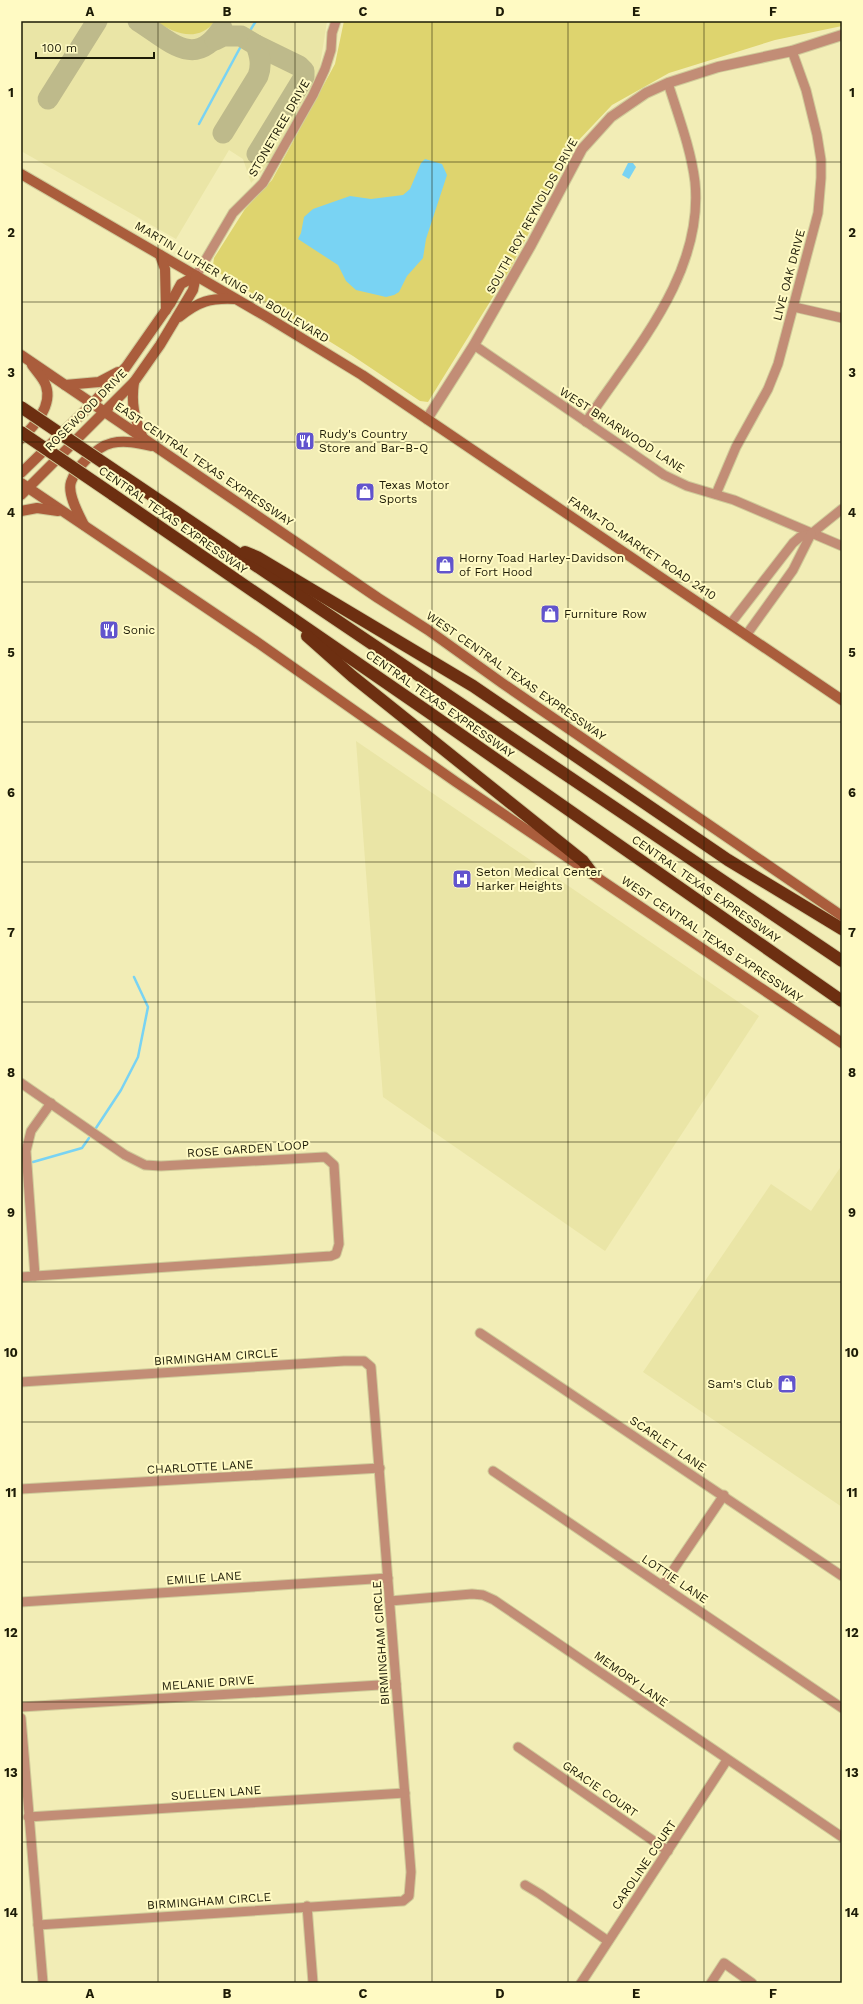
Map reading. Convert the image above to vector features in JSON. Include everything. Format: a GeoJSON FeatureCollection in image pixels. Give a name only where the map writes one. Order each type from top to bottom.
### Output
{"type":"FeatureCollection","features":[{"type":"Feature","properties":{"kind":"highway","name":"CENTRAL TEXAS EXPRESSWAY"},"geometry":{"type":"LineString","coordinates":[[21,407],[842,961]]}},
{"type":"Feature","properties":{"kind":"highway","name":"CENTRAL TEXAS EXPRESSWAY"},"geometry":{"type":"LineString","coordinates":[[21,432],[427,711],[842,1001]]}},
{"type":"Feature","properties":{"kind":"highway"},"geometry":{"type":"LineString","coordinates":[[229,547],[257,557],[473,686],[728,860],[842,929]]}},
{"type":"Feature","properties":{"kind":"highway"},"geometry":{"type":"LineString","coordinates":[[293,620],[309,639],[336,662],[583,861],[592,873]]}},
{"type":"Feature","properties":{"kind":"main road","name":"MARTIN LUTHER KING JR BOULEVARD"},"geometry":{"type":"LineString","coordinates":[[21,174],[237,299],[328,354],[427,419]]}},
{"type":"Feature","properties":{"kind":"main road"},"geometry":{"type":"LineString","coordinates":[[160,255],[165,269],[166,310]]}},
{"type":"Feature","properties":{"kind":"main road","name":"ROSEWOOD DRIVE"},"geometry":{"type":"LineString","coordinates":[[21,473],[93,403],[126,367],[166,310],[182,284],[196,276]]}},
{"type":"Feature","properties":{"kind":"main road","name":"ROSEWOOD DRIVE"},"geometry":{"type":"LineString","coordinates":[[23,489],[134,382],[175,321],[193,290],[196,276]]}},
{"type":"Feature","properties":{"kind":"main road"},"geometry":{"type":"LineString","coordinates":[[175,321],[192,306],[204,301],[215,299],[237,299]]}},
{"type":"Feature","properties":{"kind":"main road"},"geometry":{"type":"LineString","coordinates":[[21,439],[31,429],[48,403],[46,385],[25,358]]}},
{"type":"Feature","properties":{"kind":"main road","name":"EAST CENTRAL TEXAS EXPRESSWAY"},"geometry":{"type":"LineString","coordinates":[[25,358],[354,582]]}},
{"type":"Feature","properties":{"kind":"main road"},"geometry":{"type":"LineString","coordinates":[[65,385],[99,382],[126,367]]}},
{"type":"Feature","properties":{"kind":"main road"},"geometry":{"type":"LineString","coordinates":[[134,382],[132,407],[136,423],[143,438]]}},
{"type":"Feature","properties":{"kind":"main road","name":"FARM-TO-MARKET ROAD 2410"},"geometry":{"type":"LineString","coordinates":[[427,419],[731,623],[842,700]]}},
{"type":"Feature","properties":{"kind":"main road"},"geometry":{"type":"LineString","coordinates":[[84,526],[73,504],[71,483],[85,459],[111,444],[129,442],[153,446]]}},
{"type":"Feature","properties":{"kind":"main road"},"geometry":{"type":"LineString","coordinates":[[23,489],[65,513],[84,526]]}},
{"type":"Feature","properties":{"kind":"main road"},"geometry":{"type":"LineString","coordinates":[[21,511],[37,508],[65,513]]}},
{"type":"Feature","properties":{"kind":"main road","name":"WEST CENTRAL TEXAS EXPRESSWAY"},"geometry":{"type":"LineString","coordinates":[[84,526],[254,640],[349,708],[842,1043]]}},
{"type":"Feature","properties":{"kind":"main road","name":"WEST CENTRAL TEXAS EXPRESSWAY"},"geometry":{"type":"LineString","coordinates":[[354,582],[428,630],[502,683],[842,916]]}},
{"type":"Feature","properties":{"kind":"street","name":"STONETREE DRIVE"},"geometry":{"type":"LineString","coordinates":[[196,276],[233,213],[263,183],[313,95],[325,69],[331,50],[332,33],[336,21]]}},
{"type":"Feature","properties":{"kind":"street","name":"SOUTH ROY REYNOLDS DRIVE"},"geometry":{"type":"LineString","coordinates":[[427,419],[474,345],[531,245],[582,149],[607,121],[624,106],[646,93],[668,83],[718,67],[792,51],[842,34]]}},
{"type":"Feature","properties":{"kind":"street","name":"LIVE OAK DRIVE"},"geometry":{"type":"LineString","coordinates":[[716,494],[736,447],[768,389],[778,364],[818,213],[821,160],[813,115],[792,51]]}},
{"type":"Feature","properties":{"kind":"street"},"geometry":{"type":"LineString","coordinates":[[586,422],[654,323],[673,287],[684,261],[691,233],[695,213],[695,182],[692,165],[668,83]]}},
{"type":"Feature","properties":{"kind":"street"},"geometry":{"type":"LineString","coordinates":[[794,307],[842,318]]}},
{"type":"Feature","properties":{"kind":"street","name":"WEST BRIARWOOD LANE"},"geometry":{"type":"LineString","coordinates":[[474,345],[664,475],[687,486],[734,500],[842,546]]}},
{"type":"Feature","properties":{"kind":"street"},"geometry":{"type":"LineString","coordinates":[[731,623],[793,543],[800,537],[811,534],[842,509]]}},
{"type":"Feature","properties":{"kind":"street"},"geometry":{"type":"LineString","coordinates":[[747,634],[793,570],[811,534]]}},
{"type":"Feature","properties":{"kind":"street","name":"ROSE GARDEN LOOP"},"geometry":{"type":"LineString","coordinates":[[21,1083],[126,1155],[145,1165],[161,1166],[325,1157],[334,1165],[339,1244],[336,1254],[331,1256],[21,1277]]}},
{"type":"Feature","properties":{"kind":"street"},"geometry":{"type":"LineString","coordinates":[[35,1276],[24,1147],[31,1131],[51,1103]]}},
{"type":"Feature","properties":{"kind":"street","name":"SCARLET LANE"},"geometry":{"type":"LineString","coordinates":[[480,1333],[724,1495],[842,1576]]}},
{"type":"Feature","properties":{"kind":"street","name":"BIRMINGHAM CIRCLE"},"geometry":{"type":"LineString","coordinates":[[21,1382],[344,1361],[364,1361],[371,1367],[411,1872],[409,1896],[403,1901],[307,1906],[38,1925]]}},
{"type":"Feature","properties":{"kind":"street","name":"CHARLOTTE LANE"},"geometry":{"type":"LineString","coordinates":[[21,1490],[380,1468]]}},
{"type":"Feature","properties":{"kind":"street","name":"LOTTIE LANE"},"geometry":{"type":"LineString","coordinates":[[494,1471],[842,1708]]}},
{"type":"Feature","properties":{"kind":"street"},"geometry":{"type":"LineString","coordinates":[[662,1586],[724,1495]]}},
{"type":"Feature","properties":{"kind":"street","name":"EMILIE LANE"},"geometry":{"type":"LineString","coordinates":[[21,1602],[388,1578]]}},
{"type":"Feature","properties":{"kind":"street","name":"MEMORY LANE"},"geometry":{"type":"LineString","coordinates":[[390,1601],[472,1594],[483,1595],[494,1600],[842,1837]]}},
{"type":"Feature","properties":{"kind":"street","name":"MELANIE DRIVE"},"geometry":{"type":"LineString","coordinates":[[21,1707],[396,1684]]}},
{"type":"Feature","properties":{"kind":"street"},"geometry":{"type":"LineString","coordinates":[[21,1718],[28,1817],[43,1983]]}},
{"type":"Feature","properties":{"kind":"street","name":"GRACIE COURT"},"geometry":{"type":"LineString","coordinates":[[518,1747],[668,1851]]}},
{"type":"Feature","properties":{"kind":"street","name":"CAROLINE COURT"},"geometry":{"type":"LineString","coordinates":[[580,1983],[727,1760]]}},
{"type":"Feature","properties":{"kind":"street","name":"SUELLEN LANE"},"geometry":{"type":"LineString","coordinates":[[28,1817],[405,1793]]}},
{"type":"Feature","properties":{"kind":"street"},"geometry":{"type":"LineString","coordinates":[[525,1885],[608,1941]]}},
{"type":"Feature","properties":{"kind":"street"},"geometry":{"type":"LineString","coordinates":[[307,1906],[313,1983]]}},
{"type":"Feature","properties":{"kind":"street"},"geometry":{"type":"LineString","coordinates":[[711,1983],[724,1963],[752,1983]]}},
{"type":"Feature","properties":{"kind":"shaded area"},"geometry":{"type":"Polygon","coordinates":[[[21,21],[327,21],[319,72],[267,166],[251,183],[243,159],[229,150],[176,239],[21,151],[21,21]]]}},
{"type":"Feature","properties":{"kind":"shaded area"},"geometry":{"type":"Polygon","coordinates":[[[156,21],[215,21],[201,32],[186,34],[171,30],[156,21]]]}},
{"type":"Feature","properties":{"kind":"shaded area"},"geometry":{"type":"Polygon","coordinates":[[[344,21],[842,21],[842,26],[775,40],[669,73],[612,105],[576,143],[509,271],[428,402],[420,401],[353,356],[216,271],[213,265],[214,258],[245,209],[272,180],[335,64],[344,21]]]}},
{"type":"Feature","properties":{"kind":"shaded area","name":"Seton Medical Center Harker Heights"},"geometry":{"type":"Polygon","coordinates":[[[356,741],[759,1016],[605,1251],[383,1097],[356,741]]]}},
{"type":"Feature","properties":{"kind":"shaded area"},"geometry":{"type":"Polygon","coordinates":[[[842,1165],[842,1507],[643,1372],[771,1184],[811,1211],[842,1165]]]}},
{"type":"Feature","properties":{"kind":"water"},"geometry":{"type":"Polygon","coordinates":[[[425,159],[442,164],[447,175],[426,239],[423,258],[407,276],[399,292],[386,297],[356,290],[346,281],[338,265],[298,239],[301,233],[304,217],[313,209],[350,196],[371,199],[403,195],[410,189],[421,163],[425,159]]]}},
{"type":"Feature","properties":{"kind":"water"},"geometry":{"type":"Polygon","coordinates":[[[628,163],[633,163],[636,167],[629,179],[622,175],[628,163]]]}},
{"type":"Feature","properties":{"kind":"waterway"},"geometry":{"type":"LineString","coordinates":[[251,29],[256,21]]}},
{"type":"Feature","properties":{"kind":"waterway"},"geometry":{"type":"LineString","coordinates":[[199,124],[241,46]]}},
{"type":"Feature","properties":{"kind":"waterway"},"geometry":{"type":"LineString","coordinates":[[96,1128],[121,1090],[138,1057],[148,1007],[134,977]]}},
{"type":"Feature","properties":{"kind":"waterway"},"geometry":{"type":"LineString","coordinates":[[33,1162],[82,1148],[89,1138]]}},
{"type":"Feature","properties":{"kind":"taxiway"},"geometry":{"type":"LineString","coordinates":[[48,99],[97,21]]}},
{"type":"Feature","properties":{"kind":"taxiway"},"geometry":{"type":"LineString","coordinates":[[138,21],[171,43],[182,48],[192,50],[202,48],[212,41],[222,28]]}},
{"type":"Feature","properties":{"kind":"taxiway"},"geometry":{"type":"LineString","coordinates":[[215,40],[223,36],[241,36],[299,66],[304,71],[304,77],[257,154]]}},
{"type":"Feature","properties":{"kind":"taxiway"},"geometry":{"type":"LineString","coordinates":[[223,133],[258,76],[260,60],[256,45]]}},
{"type":"Feature","properties":{"kind":"place","name":"Rudy's Country Store and Bar-B-Q"},"geometry":{"type":"Point","coordinates":[305,441]}},
{"type":"Feature","properties":{"kind":"place","name":"Texas Motor Sports"},"geometry":{"type":"Point","coordinates":[365,492]}},
{"type":"Feature","properties":{"kind":"place","name":"Horny Toad Harley-Davidson of Fort Hood"},"geometry":{"type":"Point","coordinates":[445,565]}},
{"type":"Feature","properties":{"kind":"place","name":"Furniture Row"},"geometry":{"type":"Point","coordinates":[550,614]}},
{"type":"Feature","properties":{"kind":"place","name":"Sonic"},"geometry":{"type":"Point","coordinates":[109,630]}},
{"type":"Feature","properties":{"kind":"place","name":"Seton Medical Center Harker Heights"},"geometry":{"type":"Point","coordinates":[462,879]}},
{"type":"Feature","properties":{"kind":"place","name":"Sam's Club"},"geometry":{"type":"Point","coordinates":[787,1384]}}]}
